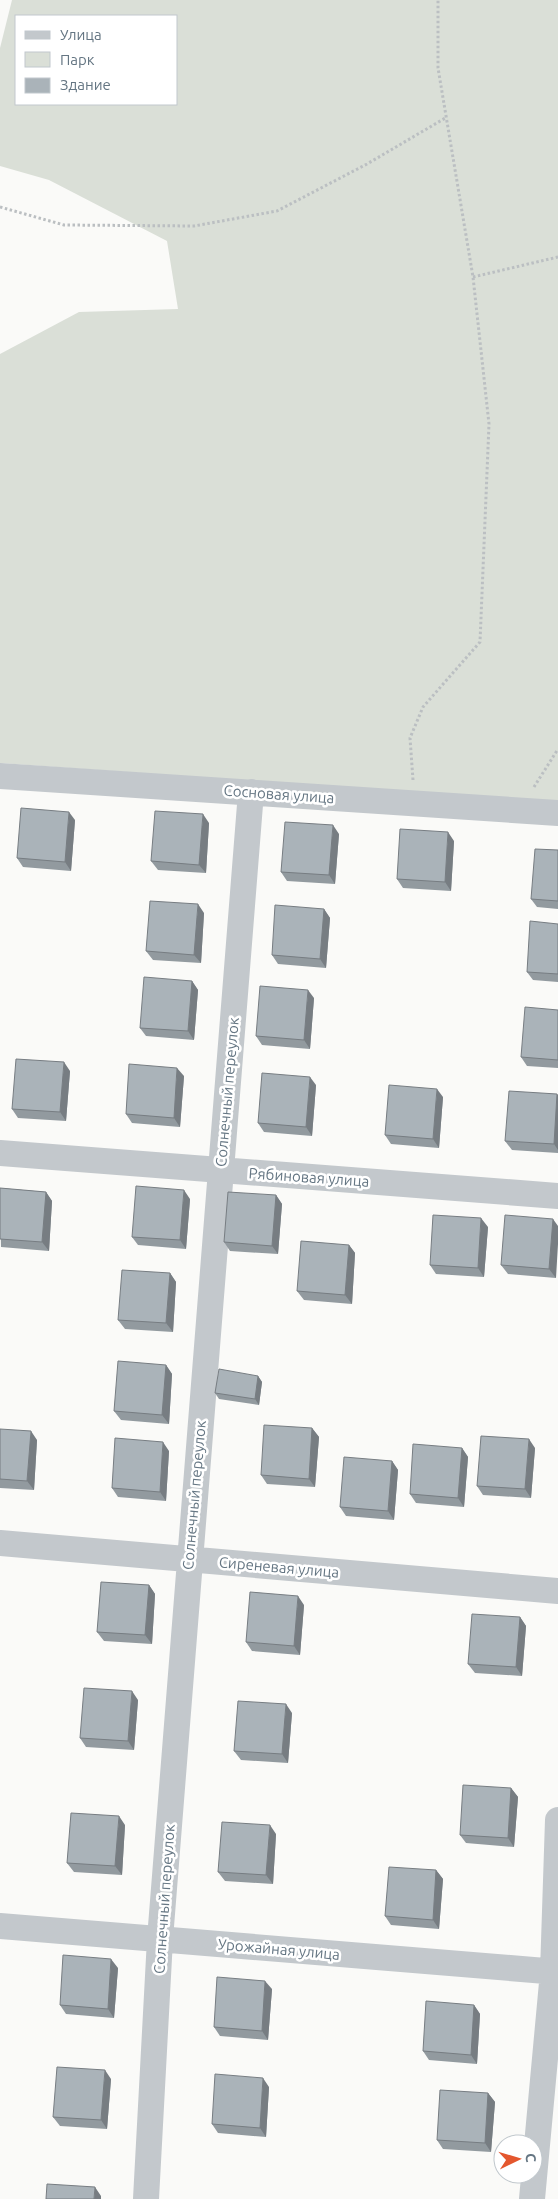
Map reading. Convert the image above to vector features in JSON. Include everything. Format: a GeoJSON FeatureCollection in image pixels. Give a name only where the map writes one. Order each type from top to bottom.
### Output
{"type":"FeatureCollection","features":[{"type":"Feature","properties":{"kind":"street","name":"Сосновая улица"},"geometry":{"type":"LineString","coordinates":[[0,776],[558,812]]}},
{"type":"Feature","properties":{"kind":"street","name":"Солнечный переулок"},"geometry":{"type":"LineString","coordinates":[[146,2199],[160,1940],[251,792]]}},
{"type":"Feature","properties":{"kind":"street","name":"Рябиновая улица"},"geometry":{"type":"LineString","coordinates":[[0,1153],[558,1196]]}},
{"type":"Feature","properties":{"kind":"street","name":"Сиреневая улица"},"geometry":{"type":"LineString","coordinates":[[0,1543],[558,1590]]}},
{"type":"Feature","properties":{"kind":"street"},"geometry":{"type":"LineString","coordinates":[[532,2199],[556,1972],[558,1820]]}},
{"type":"Feature","properties":{"kind":"street","name":"Урожайная улица"},"geometry":{"type":"LineString","coordinates":[[0,1926],[556,1972]]}},
{"type":"Feature","properties":{"kind":"path"},"geometry":{"type":"LineString","coordinates":[[401,802],[414,782],[410,738],[423,707],[480,642],[488,424],[473,277],[438,68],[438,0]]}},
{"type":"Feature","properties":{"kind":"path"},"geometry":{"type":"LineString","coordinates":[[0,207],[64,225],[74,226],[194,226],[277,211],[367,164],[447,117]]}},
{"type":"Feature","properties":{"kind":"path"},"geometry":{"type":"LineString","coordinates":[[473,277],[558,257]]}},
{"type":"Feature","properties":{"kind":"path"},"geometry":{"type":"LineString","coordinates":[[523,810],[535,785],[558,749]]}},
{"type":"Feature","properties":{"kind":"green space"},"geometry":{"type":"Polygon","coordinates":[[[12,0],[558,0],[558,803],[0,763],[0,354],[79,312],[178,309],[167,241],[49,180],[0,166],[0,48],[12,0]]]}},
{"type":"Feature","properties":{"kind":"building"},"geometry":{"type":"Polygon","coordinates":[[[21,808],[69,812],[65,862],[17,858],[21,808]]]}},
{"type":"Feature","properties":{"kind":"building"},"geometry":{"type":"Polygon","coordinates":[[[155,811],[203,814],[199,865],[151,861],[155,811]]]}},
{"type":"Feature","properties":{"kind":"building"},"geometry":{"type":"Polygon","coordinates":[[[285,822],[333,825],[329,875],[281,872],[285,822]]]}},
{"type":"Feature","properties":{"kind":"building"},"geometry":{"type":"Polygon","coordinates":[[[400,829],[448,832],[445,882],[397,879],[400,829]]]}},
{"type":"Feature","properties":{"kind":"building"},"geometry":{"type":"Polygon","coordinates":[[[535,849],[558,850],[558,901],[531,899],[535,849]]]}},
{"type":"Feature","properties":{"kind":"building"},"geometry":{"type":"Polygon","coordinates":[[[150,901],[198,904],[194,955],[146,951],[150,901]]]}},
{"type":"Feature","properties":{"kind":"building"},"geometry":{"type":"Polygon","coordinates":[[[275,905],[324,909],[320,959],[272,955],[275,905]]]}},
{"type":"Feature","properties":{"kind":"building"},"geometry":{"type":"Polygon","coordinates":[[[530,921],[558,924],[558,974],[527,972],[530,921]]]}},
{"type":"Feature","properties":{"kind":"building"},"geometry":{"type":"Polygon","coordinates":[[[144,977],[192,981],[188,1031],[140,1028],[144,977]]]}},
{"type":"Feature","properties":{"kind":"building"},"geometry":{"type":"Polygon","coordinates":[[[260,986],[308,990],[304,1040],[256,1036],[260,986]]]}},
{"type":"Feature","properties":{"kind":"building"},"geometry":{"type":"Polygon","coordinates":[[[525,1007],[558,1010],[558,1060],[521,1057],[525,1007]]]}},
{"type":"Feature","properties":{"kind":"building"},"geometry":{"type":"Polygon","coordinates":[[[16,1059],[64,1062],[60,1112],[12,1109],[16,1059]]]}},
{"type":"Feature","properties":{"kind":"building"},"geometry":{"type":"Polygon","coordinates":[[[129,1064],[177,1068],[174,1118],[126,1114],[129,1064]]]}},
{"type":"Feature","properties":{"kind":"building"},"geometry":{"type":"Polygon","coordinates":[[[262,1073],[310,1077],[306,1127],[258,1123],[262,1073]]]}},
{"type":"Feature","properties":{"kind":"building"},"geometry":{"type":"Polygon","coordinates":[[[389,1085],[437,1089],[433,1139],[385,1135],[389,1085]]]}},
{"type":"Feature","properties":{"kind":"building"},"geometry":{"type":"Polygon","coordinates":[[[509,1091],[557,1094],[554,1144],[505,1141],[509,1091]]]}},
{"type":"Feature","properties":{"kind":"building"},"geometry":{"type":"Polygon","coordinates":[[[136,1186],[184,1190],[180,1240],[132,1237],[136,1186]]]}},
{"type":"Feature","properties":{"kind":"building"},"geometry":{"type":"Polygon","coordinates":[[[0,1188],[46,1192],[42,1242],[0,1239],[0,1188]]]}},
{"type":"Feature","properties":{"kind":"building"},"geometry":{"type":"Polygon","coordinates":[[[228,1192],[276,1195],[272,1246],[224,1242],[228,1192]]]}},
{"type":"Feature","properties":{"kind":"building"},"geometry":{"type":"Polygon","coordinates":[[[433,1215],[481,1218],[478,1268],[430,1265],[433,1215]]]}},
{"type":"Feature","properties":{"kind":"building"},"geometry":{"type":"Polygon","coordinates":[[[505,1215],[553,1219],[549,1269],[501,1265],[505,1215]]]}},
{"type":"Feature","properties":{"kind":"building"},"geometry":{"type":"Polygon","coordinates":[[[301,1241],[349,1245],[345,1295],[297,1291],[301,1241]]]}},
{"type":"Feature","properties":{"kind":"building"},"geometry":{"type":"Polygon","coordinates":[[[122,1270],[170,1273],[166,1323],[118,1320],[122,1270]]]}},
{"type":"Feature","properties":{"kind":"building"},"geometry":{"type":"Polygon","coordinates":[[[118,1361],[166,1365],[162,1415],[114,1411],[118,1361]]]}},
{"type":"Feature","properties":{"kind":"building"},"geometry":{"type":"Polygon","coordinates":[[[219,1369],[258,1376],[255,1399],[215,1393],[219,1369]]]}},
{"type":"Feature","properties":{"kind":"building"},"geometry":{"type":"Polygon","coordinates":[[[264,1425],[312,1428],[309,1479],[261,1475],[264,1425]]]}},
{"type":"Feature","properties":{"kind":"building"},"geometry":{"type":"Polygon","coordinates":[[[0,1429],[31,1431],[27,1481],[0,1479],[0,1429]]]}},
{"type":"Feature","properties":{"kind":"building"},"geometry":{"type":"Polygon","coordinates":[[[481,1436],[529,1439],[525,1489],[477,1486],[481,1436]]]}},
{"type":"Feature","properties":{"kind":"building"},"geometry":{"type":"Polygon","coordinates":[[[115,1438],[163,1442],[160,1492],[112,1488],[115,1438]]]}},
{"type":"Feature","properties":{"kind":"building"},"geometry":{"type":"Polygon","coordinates":[[[413,1444],[462,1448],[458,1498],[410,1494],[413,1444]]]}},
{"type":"Feature","properties":{"kind":"building"},"geometry":{"type":"Polygon","coordinates":[[[344,1457],[392,1461],[388,1511],[340,1507],[344,1457]]]}},
{"type":"Feature","properties":{"kind":"building"},"geometry":{"type":"Polygon","coordinates":[[[101,1582],[149,1585],[145,1635],[97,1632],[101,1582]]]}},
{"type":"Feature","properties":{"kind":"building"},"geometry":{"type":"Polygon","coordinates":[[[250,1592],[298,1596],[294,1646],[246,1642],[250,1592]]]}},
{"type":"Feature","properties":{"kind":"building"},"geometry":{"type":"Polygon","coordinates":[[[472,1614],[520,1617],[516,1667],[468,1664],[472,1614]]]}},
{"type":"Feature","properties":{"kind":"building"},"geometry":{"type":"Polygon","coordinates":[[[84,1688],[132,1691],[128,1741],[80,1738],[84,1688]]]}},
{"type":"Feature","properties":{"kind":"building"},"geometry":{"type":"Polygon","coordinates":[[[238,1701],[286,1704],[282,1754],[234,1751],[238,1701]]]}},
{"type":"Feature","properties":{"kind":"building"},"geometry":{"type":"Polygon","coordinates":[[[463,1785],[511,1788],[508,1838],[460,1835],[463,1785]]]}},
{"type":"Feature","properties":{"kind":"building"},"geometry":{"type":"Polygon","coordinates":[[[71,1813],[119,1816],[115,1866],[67,1863],[71,1813]]]}},
{"type":"Feature","properties":{"kind":"building"},"geometry":{"type":"Polygon","coordinates":[[[222,1822],[270,1825],[266,1875],[218,1872],[222,1822]]]}},
{"type":"Feature","properties":{"kind":"building"},"geometry":{"type":"Polygon","coordinates":[[[389,1867],[436,1870],[433,1920],[385,1916],[389,1867]]]}},
{"type":"Feature","properties":{"kind":"building"},"geometry":{"type":"Polygon","coordinates":[[[63,1955],[111,1959],[108,2009],[60,2005],[63,1955]]]}},
{"type":"Feature","properties":{"kind":"building"},"geometry":{"type":"Polygon","coordinates":[[[217,1977],[265,1981],[262,2031],[214,2027],[217,1977]]]}},
{"type":"Feature","properties":{"kind":"building"},"geometry":{"type":"Polygon","coordinates":[[[426,2001],[474,2005],[471,2055],[423,2051],[426,2001]]]}},
{"type":"Feature","properties":{"kind":"building"},"geometry":{"type":"Polygon","coordinates":[[[57,2067],[105,2070],[101,2120],[53,2117],[57,2067]]]}},
{"type":"Feature","properties":{"kind":"building"},"geometry":{"type":"Polygon","coordinates":[[[215,2074],[263,2078],[260,2128],[212,2124],[215,2074]]]}},
{"type":"Feature","properties":{"kind":"building"},"geometry":{"type":"Polygon","coordinates":[[[440,2090],[488,2093],[485,2143],[437,2140],[440,2090]]]}},
{"type":"Feature","properties":{"kind":"building"},"geometry":{"type":"Polygon","coordinates":[[[47,2184],[95,2187],[94,2199],[46,2199],[47,2184]]]}}]}
